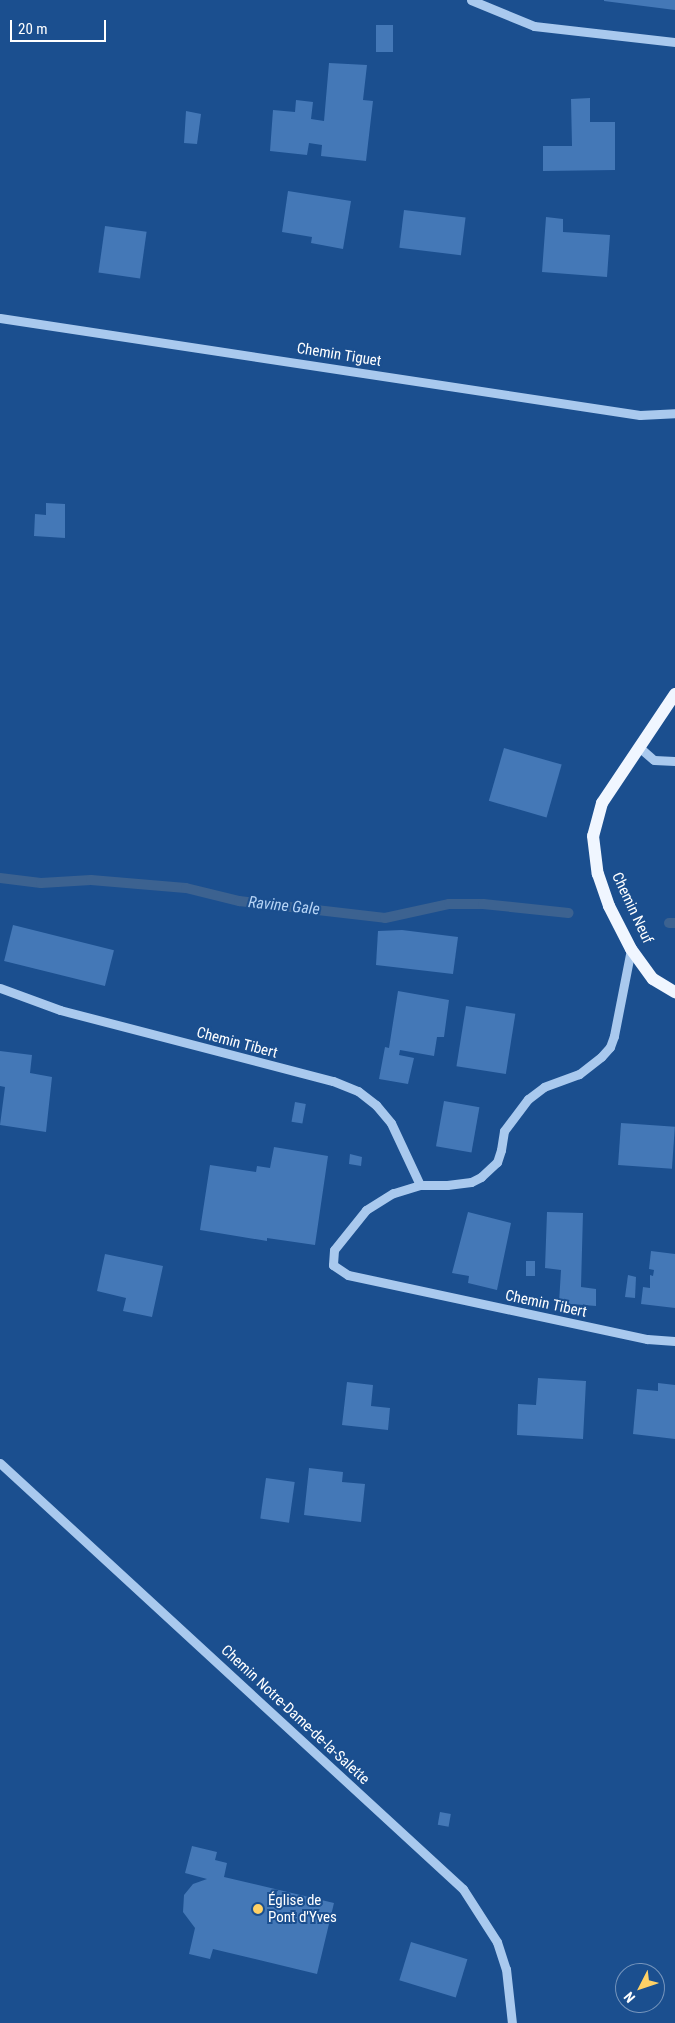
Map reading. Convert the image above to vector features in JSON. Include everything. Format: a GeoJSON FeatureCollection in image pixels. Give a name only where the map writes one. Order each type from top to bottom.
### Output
{"type":"FeatureCollection","features":[{"type":"Feature","properties":{"kind":"main road","name":"Chemin Neuf"},"geometry":{"type":"LineString","coordinates":[[675,694],[602,803],[593,836],[598,874],[610,906],[631,949],[653,979],[675,992]]}},
{"type":"Feature","properties":{"kind":"street"},"geometry":{"type":"LineString","coordinates":[[471,0],[534,26],[675,42]]}},
{"type":"Feature","properties":{"kind":"street","name":"Chemin Tiguet"},"geometry":{"type":"LineString","coordinates":[[0,318],[640,415],[675,413]]}},
{"type":"Feature","properties":{"kind":"street"},"geometry":{"type":"LineString","coordinates":[[640,748],[654,760],[675,762]]}},
{"type":"Feature","properties":{"kind":"street","name":"Chemin Tibert"},"geometry":{"type":"LineString","coordinates":[[631,949],[614,1036],[610,1047],[592,1066],[579,1074],[544,1087],[528,1099],[504,1131],[497,1162],[488,1172],[471,1182],[447,1185],[420,1185],[393,1192],[366,1210],[334,1250],[332,1265],[348,1276],[647,1340],[675,1341]]}},
{"type":"Feature","properties":{"kind":"street","name":"Chemin Tibert"},"geometry":{"type":"LineString","coordinates":[[0,988],[60,1010],[333,1081],[358,1091],[376,1105],[391,1123],[420,1185]]}},
{"type":"Feature","properties":{"kind":"street","name":"Chemin Notre-Dame-de-la-Salette"},"geometry":{"type":"LineString","coordinates":[[0,1463],[463,1889],[498,1942],[506,1969],[512,2023]]}},
{"type":"Feature","properties":{"kind":"building"},"geometry":{"type":"Polygon","coordinates":[[[675,0],[675,10],[604,1],[675,0]]]}},
{"type":"Feature","properties":{"kind":"building"},"geometry":{"type":"Polygon","coordinates":[[[376,25],[393,25],[393,52],[376,52],[376,25]]]}},
{"type":"Feature","properties":{"kind":"building"},"geometry":{"type":"Polygon","coordinates":[[[329,63],[367,65],[363,100],[373,101],[366,161],[321,156],[322,145],[309,143],[307,155],[270,151],[273,110],[295,112],[296,100],[313,102],[311,119],[324,121],[329,63]]]}},
{"type":"Feature","properties":{"kind":"building"},"geometry":{"type":"Polygon","coordinates":[[[590,98],[590,122],[615,122],[615,170],[543,171],[543,146],[572,146],[571,99],[590,98]]]}},
{"type":"Feature","properties":{"kind":"building"},"geometry":{"type":"Polygon","coordinates":[[[186,111],[201,114],[197,144],[184,143],[186,111]]]}},
{"type":"Feature","properties":{"kind":"building"},"geometry":{"type":"Polygon","coordinates":[[[288,191],[351,201],[343,249],[311,243],[312,237],[282,232],[288,191]]]}},
{"type":"Feature","properties":{"kind":"building"},"geometry":{"type":"Polygon","coordinates":[[[404,210],[466,218],[461,255],[399,248],[404,210]]]}},
{"type":"Feature","properties":{"kind":"building"},"geometry":{"type":"Polygon","coordinates":[[[546,217],[563,219],[563,232],[610,235],[607,277],[542,272],[546,217]]]}},
{"type":"Feature","properties":{"kind":"building"},"geometry":{"type":"Polygon","coordinates":[[[105,226],[147,232],[140,278],[98,273],[105,226]]]}},
{"type":"Feature","properties":{"kind":"building"},"geometry":{"type":"Polygon","coordinates":[[[46,503],[65,504],[65,538],[34,536],[35,514],[46,515],[46,503]]]}},
{"type":"Feature","properties":{"kind":"building"},"geometry":{"type":"Polygon","coordinates":[[[504,748],[562,765],[547,817],[489,801],[504,748]]]}},
{"type":"Feature","properties":{"kind":"building"},"geometry":{"type":"Polygon","coordinates":[[[13,925],[114,950],[105,986],[4,961],[13,925]]]}},
{"type":"Feature","properties":{"kind":"building"},"geometry":{"type":"Polygon","coordinates":[[[402,930],[458,937],[453,974],[376,965],[378,931],[402,930]]]}},
{"type":"Feature","properties":{"kind":"building"},"geometry":{"type":"Polygon","coordinates":[[[398,991],[449,1000],[444,1037],[437,1037],[434,1056],[400,1050],[399,1055],[414,1058],[408,1084],[379,1079],[385,1047],[389,1048],[398,991]]]}},
{"type":"Feature","properties":{"kind":"building"},"geometry":{"type":"Polygon","coordinates":[[[466,1006],[515,1014],[506,1074],[456,1066],[466,1006]]]}},
{"type":"Feature","properties":{"kind":"building"},"geometry":{"type":"Polygon","coordinates":[[[0,1051],[32,1055],[30,1073],[52,1077],[46,1132],[0,1125],[5,1087],[0,1086],[0,1051]]]}},
{"type":"Feature","properties":{"kind":"building"},"geometry":{"type":"Polygon","coordinates":[[[444,1101],[479,1107],[471,1153],[436,1146],[444,1101]]]}},
{"type":"Feature","properties":{"kind":"building"},"geometry":{"type":"Polygon","coordinates":[[[295,1102],[306,1104],[302,1124],[292,1122],[295,1102]]]}},
{"type":"Feature","properties":{"kind":"building"},"geometry":{"type":"Polygon","coordinates":[[[621,1123],[675,1127],[672,1169],[618,1165],[621,1123]]]}},
{"type":"Feature","properties":{"kind":"building"},"geometry":{"type":"Polygon","coordinates":[[[274,1147],[328,1156],[315,1245],[267,1238],[267,1241],[200,1230],[210,1165],[256,1172],[257,1166],[270,1168],[274,1147]]]}},
{"type":"Feature","properties":{"kind":"building"},"geometry":{"type":"Polygon","coordinates":[[[350,1154],[362,1157],[361,1166],[349,1164],[350,1154]]]}},
{"type":"Feature","properties":{"kind":"building"},"geometry":{"type":"Polygon","coordinates":[[[468,1212],[511,1223],[497,1290],[468,1283],[469,1276],[452,1273],[468,1212]]]}},
{"type":"Feature","properties":{"kind":"building"},"geometry":{"type":"Polygon","coordinates":[[[547,1212],[583,1213],[581,1287],[596,1289],[596,1306],[559,1303],[561,1270],[545,1268],[547,1212]]]}},
{"type":"Feature","properties":{"kind":"building"},"geometry":{"type":"Polygon","coordinates":[[[651,1251],[675,1254],[675,1308],[641,1304],[643,1287],[650,1288],[650,1275],[653,1276],[654,1270],[649,1269],[651,1251]]]}},
{"type":"Feature","properties":{"kind":"building"},"geometry":{"type":"Polygon","coordinates":[[[105,1254],[163,1266],[152,1317],[123,1311],[126,1298],[97,1291],[105,1254]]]}},
{"type":"Feature","properties":{"kind":"building"},"geometry":{"type":"Polygon","coordinates":[[[526,1261],[535,1261],[535,1276],[526,1276],[526,1261]]]}},
{"type":"Feature","properties":{"kind":"building"},"geometry":{"type":"Polygon","coordinates":[[[628,1275],[636,1277],[635,1298],[625,1297],[628,1275]]]}},
{"type":"Feature","properties":{"kind":"building"},"geometry":{"type":"Polygon","coordinates":[[[538,1378],[586,1381],[583,1439],[517,1435],[518,1404],[536,1405],[538,1378]]]}},
{"type":"Feature","properties":{"kind":"building"},"geometry":{"type":"Polygon","coordinates":[[[347,1382],[373,1385],[371,1406],[390,1408],[388,1430],[342,1425],[347,1382]]]}},
{"type":"Feature","properties":{"kind":"building"},"geometry":{"type":"Polygon","coordinates":[[[658,1383],[675,1385],[675,1439],[633,1434],[637,1389],[658,1391],[658,1383]]]}},
{"type":"Feature","properties":{"kind":"building"},"geometry":{"type":"Polygon","coordinates":[[[309,1468],[343,1472],[342,1482],[365,1484],[361,1522],[304,1515],[309,1468]]]}},
{"type":"Feature","properties":{"kind":"building"},"geometry":{"type":"Polygon","coordinates":[[[266,1478],[295,1482],[289,1523],[260,1519],[266,1478]]]}},
{"type":"Feature","properties":{"kind":"building"},"geometry":{"type":"Polygon","coordinates":[[[440,1812],[451,1814],[449,1827],[438,1825],[440,1812]]]}},
{"type":"Feature","properties":{"kind":"building","name":"Église de Pont d'Yves"},"geometry":{"type":"Polygon","coordinates":[[[192,1846],[217,1852],[215,1860],[227,1863],[224,1877],[334,1903],[317,1974],[213,1949],[210,1959],[189,1954],[195,1928],[183,1912],[184,1895],[193,1884],[207,1879],[185,1873],[192,1846]]]}},
{"type":"Feature","properties":{"kind":"building"},"geometry":{"type":"Polygon","coordinates":[[[411,1942],[467,1959],[456,1998],[399,1980],[411,1942]]]}},
{"type":"Feature","properties":{"kind":"waterway","name":"Ravine Gale"},"geometry":{"type":"LineString","coordinates":[[0,878],[41,883],[91,880],[186,888],[239,901],[385,918],[449,904],[483,904],[569,913]]}},
{"type":"Feature","properties":{"kind":"waterway","name":"Ravine Gale"},"geometry":{"type":"LineString","coordinates":[[669,923],[675,923]]}},
{"type":"Feature","properties":{"kind":"place","name":"Église de Pont d'Yves"},"geometry":{"type":"Point","coordinates":[258,1909]}}]}
